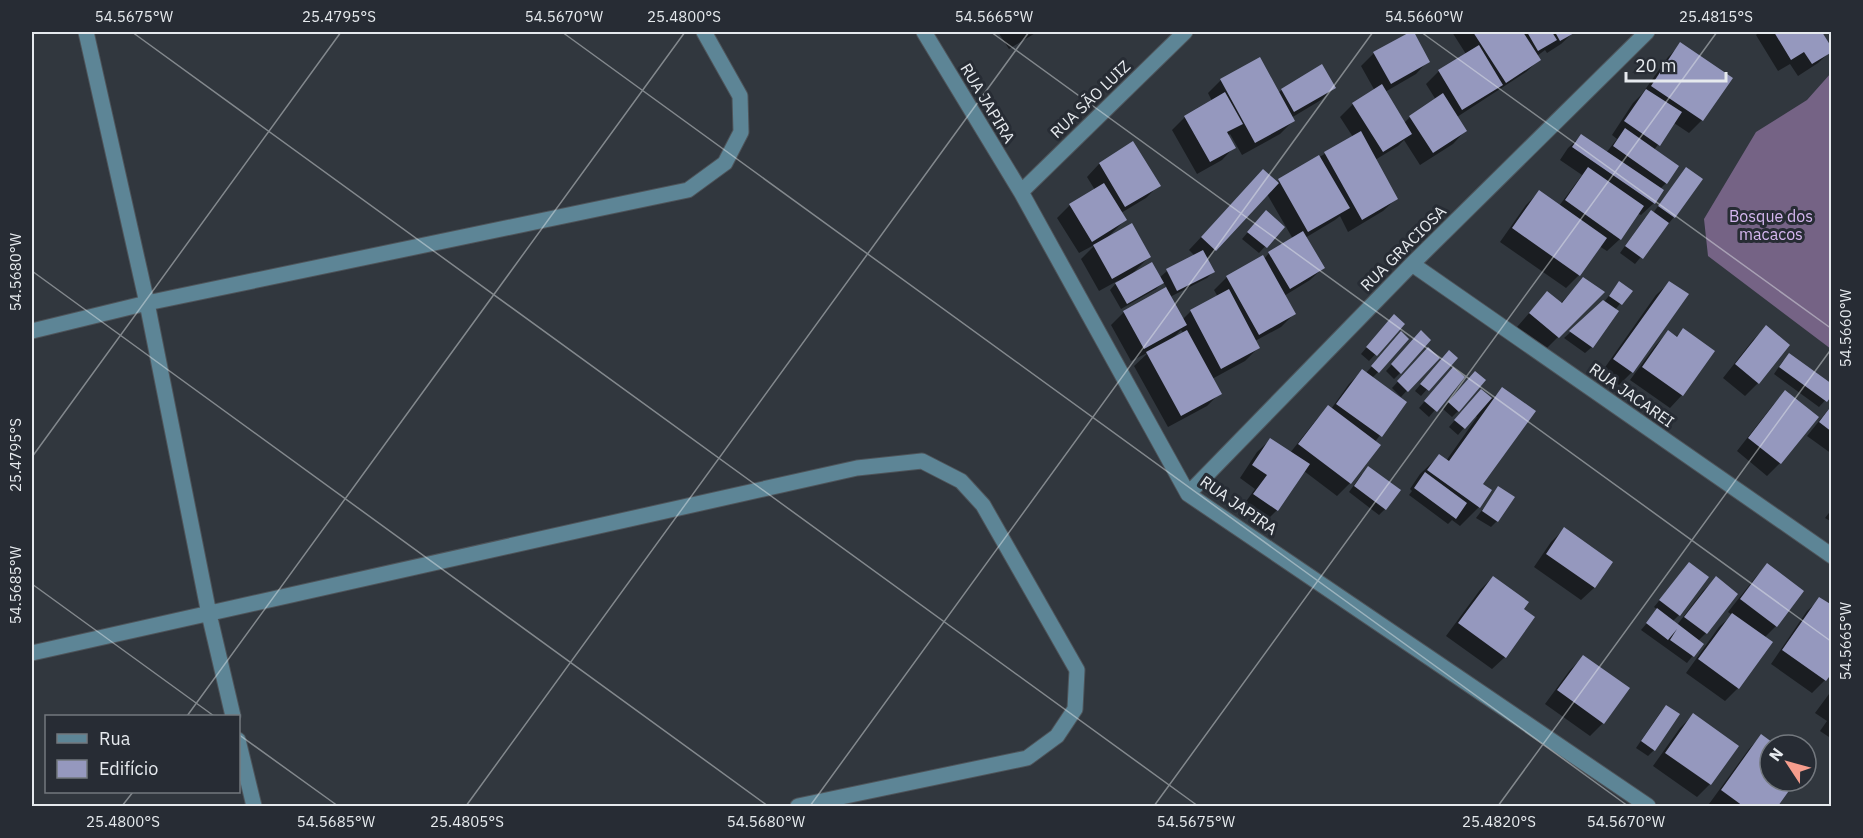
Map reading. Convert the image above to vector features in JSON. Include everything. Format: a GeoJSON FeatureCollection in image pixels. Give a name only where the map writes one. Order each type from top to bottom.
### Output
{"type":"FeatureCollection","features":[{"type":"Feature","properties":{"kind":"street"},"geometry":{"type":"LineString","coordinates":[[86,32],[147,303],[209,614],[233,715]]}},
{"type":"Feature","properties":{"kind":"street"},"geometry":{"type":"LineString","coordinates":[[32,331],[147,303],[688,190],[725,163],[741,132],[740,96],[704,32]]}},
{"type":"Feature","properties":{"kind":"street","name":"RUA JAPIRA"},"geometry":{"type":"LineString","coordinates":[[924,32],[1021,192],[1188,494],[1648,807]]}},
{"type":"Feature","properties":{"kind":"street","name":"RUA SÃO LUIZ"},"geometry":{"type":"LineString","coordinates":[[1021,192],[1185,32]]}},
{"type":"Feature","properties":{"kind":"street","name":"RUA GRACIOSA"},"geometry":{"type":"LineString","coordinates":[[1188,494],[1412,264],[1647,32]]}},
{"type":"Feature","properties":{"kind":"street","name":"RUA JACAREI"},"geometry":{"type":"LineString","coordinates":[[1412,264],[1832,556]]}},
{"type":"Feature","properties":{"kind":"street"},"geometry":{"type":"LineString","coordinates":[[32,653],[856,468],[922,461],[961,481],[983,505],[1077,670],[1075,709],[1057,736],[1027,758],[798,807]]}},
{"type":"Feature","properties":{"kind":"street"},"geometry":{"type":"LineString","coordinates":[[240,748],[254,807]]}},
{"type":"Feature","properties":{"kind":"green space","name":"Bosque dos macacos"},"geometry":{"type":"Polygon","coordinates":[[[1831,73],[1831,349],[1708,256],[1704,219],[1756,132],[1807,100],[1831,73]]]}},
{"type":"Feature","properties":{"kind":"building"},"geometry":{"type":"Polygon","coordinates":[[[1414,32],[1430,62],[1391,84],[1373,52],[1414,32]]]}},
{"type":"Feature","properties":{"kind":"building"},"geometry":{"type":"Polygon","coordinates":[[[1473,32],[1523,32],[1541,60],[1506,83],[1473,32]]]}},
{"type":"Feature","properties":{"kind":"building"},"geometry":{"type":"Polygon","coordinates":[[[1527,32],[1552,32],[1557,40],[1538,51],[1527,32]]]}},
{"type":"Feature","properties":{"kind":"building"},"geometry":{"type":"Polygon","coordinates":[[[1555,32],[1576,32],[1560,41],[1555,32]]]}},
{"type":"Feature","properties":{"kind":"building"},"geometry":{"type":"Polygon","coordinates":[[[1774,32],[1822,32],[1832,52],[1812,64],[1804,52],[1791,60],[1774,32]]]}},
{"type":"Feature","properties":{"kind":"building"},"geometry":{"type":"Polygon","coordinates":[[[1680,42],[1733,78],[1703,121],[1651,86],[1680,42]]]}},
{"type":"Feature","properties":{"kind":"building"},"geometry":{"type":"Polygon","coordinates":[[[1479,45],[1503,85],[1462,110],[1438,70],[1479,45]]]}},
{"type":"Feature","properties":{"kind":"building"},"geometry":{"type":"Polygon","coordinates":[[[1260,57],[1295,121],[1255,143],[1220,79],[1260,57]]]}},
{"type":"Feature","properties":{"kind":"building"},"geometry":{"type":"Polygon","coordinates":[[[1322,64],[1336,88],[1294,112],[1281,89],[1322,64]]]}},
{"type":"Feature","properties":{"kind":"building"},"geometry":{"type":"Polygon","coordinates":[[[1382,84],[1412,134],[1383,152],[1352,103],[1382,84]]]}},
{"type":"Feature","properties":{"kind":"building"},"geometry":{"type":"Polygon","coordinates":[[[1646,89],[1682,112],[1660,146],[1624,121],[1646,89]]]}},
{"type":"Feature","properties":{"kind":"building"},"geometry":{"type":"Polygon","coordinates":[[[1225,92],[1243,124],[1227,132],[1236,148],[1210,162],[1184,116],[1225,92]]]}},
{"type":"Feature","properties":{"kind":"building"},"geometry":{"type":"Polygon","coordinates":[[[1443,93],[1467,131],[1433,153],[1409,116],[1443,93]]]}},
{"type":"Feature","properties":{"kind":"building"},"geometry":{"type":"Polygon","coordinates":[[[1625,128],[1679,166],[1667,184],[1613,146],[1625,128]]]}},
{"type":"Feature","properties":{"kind":"building"},"geometry":{"type":"Polygon","coordinates":[[[1361,131],[1398,199],[1362,220],[1324,152],[1361,131]]]}},
{"type":"Feature","properties":{"kind":"building"},"geometry":{"type":"Polygon","coordinates":[[[1581,134],[1664,190],[1655,204],[1572,147],[1581,134]]]}},
{"type":"Feature","properties":{"kind":"building"},"geometry":{"type":"Polygon","coordinates":[[[1133,141],[1161,186],[1125,207],[1099,163],[1133,141]]]}},
{"type":"Feature","properties":{"kind":"building"},"geometry":{"type":"Polygon","coordinates":[[[1319,155],[1350,208],[1308,232],[1278,179],[1319,155]]]}},
{"type":"Feature","properties":{"kind":"building"},"geometry":{"type":"Polygon","coordinates":[[[1588,167],[1644,206],[1621,240],[1565,200],[1588,167]]]}},
{"type":"Feature","properties":{"kind":"building"},"geometry":{"type":"Polygon","coordinates":[[[1686,167],[1703,179],[1675,218],[1658,206],[1686,167]]]}},
{"type":"Feature","properties":{"kind":"building"},"geometry":{"type":"Polygon","coordinates":[[[1263,169],[1279,183],[1216,251],[1201,237],[1263,169]]]}},
{"type":"Feature","properties":{"kind":"building"},"geometry":{"type":"Polygon","coordinates":[[[1104,183],[1127,220],[1092,242],[1069,204],[1104,183]]]}},
{"type":"Feature","properties":{"kind":"building"},"geometry":{"type":"Polygon","coordinates":[[[1539,190],[1607,238],[1580,276],[1512,228],[1539,190]]]}},
{"type":"Feature","properties":{"kind":"building"},"geometry":{"type":"Polygon","coordinates":[[[1266,210],[1285,227],[1267,248],[1247,232],[1266,210]]]}},
{"type":"Feature","properties":{"kind":"building"},"geometry":{"type":"Polygon","coordinates":[[[1651,210],[1669,223],[1643,259],[1625,246],[1651,210]]]}},
{"type":"Feature","properties":{"kind":"building"},"geometry":{"type":"Polygon","coordinates":[[[1132,223],[1151,257],[1112,279],[1093,245],[1132,223]]]}},
{"type":"Feature","properties":{"kind":"building"},"geometry":{"type":"Polygon","coordinates":[[[1303,231],[1325,268],[1290,289],[1268,252],[1303,231]]]}},
{"type":"Feature","properties":{"kind":"building"},"geometry":{"type":"Polygon","coordinates":[[[1203,250],[1215,272],[1177,291],[1166,269],[1203,250]]]}},
{"type":"Feature","properties":{"kind":"building"},"geometry":{"type":"Polygon","coordinates":[[[1263,255],[1296,314],[1259,335],[1226,276],[1263,255]]]}},
{"type":"Feature","properties":{"kind":"building"},"geometry":{"type":"Polygon","coordinates":[[[1152,262],[1164,283],[1127,304],[1115,283],[1152,262]]]}},
{"type":"Feature","properties":{"kind":"building"},"geometry":{"type":"Polygon","coordinates":[[[1583,277],[1605,292],[1559,338],[1529,313],[1547,291],[1562,303],[1583,277]]]}},
{"type":"Feature","properties":{"kind":"building"},"geometry":{"type":"Polygon","coordinates":[[[1619,281],[1633,291],[1622,305],[1609,296],[1619,281]]]}},
{"type":"Feature","properties":{"kind":"building"},"geometry":{"type":"Polygon","coordinates":[[[1669,281],[1689,294],[1633,373],[1613,359],[1669,281]]]}},
{"type":"Feature","properties":{"kind":"building"},"geometry":{"type":"Polygon","coordinates":[[[1166,287],[1187,325],[1144,349],[1123,311],[1166,287]]]}},
{"type":"Feature","properties":{"kind":"building"},"geometry":{"type":"Polygon","coordinates":[[[1229,289],[1260,348],[1221,369],[1190,310],[1229,289]]]}},
{"type":"Feature","properties":{"kind":"building"},"geometry":{"type":"Polygon","coordinates":[[[1603,300],[1619,311],[1593,348],[1569,331],[1603,300]]]}},
{"type":"Feature","properties":{"kind":"building"},"geometry":{"type":"Polygon","coordinates":[[[1394,314],[1405,324],[1377,356],[1366,347],[1394,314]]]}},
{"type":"Feature","properties":{"kind":"building"},"geometry":{"type":"Polygon","coordinates":[[[1766,325],[1790,345],[1759,384],[1735,364],[1766,325]]]}},
{"type":"Feature","properties":{"kind":"building"},"geometry":{"type":"Polygon","coordinates":[[[1683,328],[1715,351],[1683,396],[1642,367],[1668,330],[1677,337],[1683,328]]]}},
{"type":"Feature","properties":{"kind":"building"},"geometry":{"type":"Polygon","coordinates":[[[1187,330],[1222,394],[1181,416],[1146,352],[1187,330]]]}},
{"type":"Feature","properties":{"kind":"building"},"geometry":{"type":"Polygon","coordinates":[[[1421,330],[1431,340],[1401,374],[1391,364],[1421,330]]]}},
{"type":"Feature","properties":{"kind":"building"},"geometry":{"type":"Polygon","coordinates":[[[1401,331],[1409,339],[1379,373],[1371,366],[1401,331]]]}},
{"type":"Feature","properties":{"kind":"building"},"geometry":{"type":"Polygon","coordinates":[[[1428,347],[1440,358],[1408,392],[1397,381],[1428,347]]]}},
{"type":"Feature","properties":{"kind":"building"},"geometry":{"type":"Polygon","coordinates":[[[1449,350],[1458,358],[1429,391],[1420,384],[1449,350]]]}},
{"type":"Feature","properties":{"kind":"building"},"geometry":{"type":"Polygon","coordinates":[[[1789,353],[1832,384],[1832,395],[1827,402],[1779,367],[1789,353]]]}},
{"type":"Feature","properties":{"kind":"building"},"geometry":{"type":"Polygon","coordinates":[[[1453,367],[1465,377],[1437,412],[1424,401],[1453,367]]]}},
{"type":"Feature","properties":{"kind":"building"},"geometry":{"type":"Polygon","coordinates":[[[1362,369],[1407,402],[1382,437],[1336,404],[1362,369]]]}},
{"type":"Feature","properties":{"kind":"building"},"geometry":{"type":"Polygon","coordinates":[[[1475,371],[1486,380],[1459,412],[1448,402],[1475,371]]]}},
{"type":"Feature","properties":{"kind":"building"},"geometry":{"type":"Polygon","coordinates":[[[1502,387],[1536,411],[1483,484],[1492,490],[1480,508],[1427,470],[1439,454],[1449,461],[1502,387]]]}},
{"type":"Feature","properties":{"kind":"building"},"geometry":{"type":"Polygon","coordinates":[[[1481,389],[1492,398],[1465,429],[1454,420],[1481,389]]]}},
{"type":"Feature","properties":{"kind":"building"},"geometry":{"type":"Polygon","coordinates":[[[1785,390],[1819,417],[1781,464],[1748,438],[1785,390]]]}},
{"type":"Feature","properties":{"kind":"building"},"geometry":{"type":"Polygon","coordinates":[[[1328,405],[1381,445],[1351,484],[1298,444],[1328,405]]]}},
{"type":"Feature","properties":{"kind":"building"},"geometry":{"type":"Polygon","coordinates":[[[1832,405],[1832,432],[1819,422],[1832,405]]]}},
{"type":"Feature","properties":{"kind":"building"},"geometry":{"type":"Polygon","coordinates":[[[1270,438],[1310,464],[1278,511],[1253,494],[1267,475],[1252,465],[1270,438]]]}},
{"type":"Feature","properties":{"kind":"building"},"geometry":{"type":"Polygon","coordinates":[[[1368,466],[1401,490],[1386,510],[1354,486],[1368,466]]]}},
{"type":"Feature","properties":{"kind":"building"},"geometry":{"type":"Polygon","coordinates":[[[1425,472],[1467,503],[1456,519],[1414,488],[1425,472]]]}},
{"type":"Feature","properties":{"kind":"building"},"geometry":{"type":"Polygon","coordinates":[[[1498,486],[1515,497],[1498,522],[1482,511],[1498,486]]]}},
{"type":"Feature","properties":{"kind":"building"},"geometry":{"type":"Polygon","coordinates":[[[1564,527],[1613,562],[1595,588],[1546,554],[1564,527]]]}},
{"type":"Feature","properties":{"kind":"building"},"geometry":{"type":"Polygon","coordinates":[[[1689,562],[1709,577],[1680,616],[1659,600],[1689,562]]]}},
{"type":"Feature","properties":{"kind":"building"},"geometry":{"type":"Polygon","coordinates":[[[1767,563],[1804,591],[1777,627],[1740,599],[1767,563]]]}},
{"type":"Feature","properties":{"kind":"building"},"geometry":{"type":"Polygon","coordinates":[[[1493,576],[1529,602],[1524,609],[1535,617],[1506,658],[1458,623],[1493,576]]]}},
{"type":"Feature","properties":{"kind":"building"},"geometry":{"type":"Polygon","coordinates":[[[1716,576],[1738,594],[1707,634],[1684,617],[1716,576]]]}},
{"type":"Feature","properties":{"kind":"building"},"geometry":{"type":"Polygon","coordinates":[[[1819,597],[1832,605],[1832,673],[1826,681],[1782,650],[1819,597]]]}},
{"type":"Feature","properties":{"kind":"building"},"geometry":{"type":"Polygon","coordinates":[[[1657,608],[1704,644],[1694,657],[1670,640],[1677,629],[1668,640],[1646,623],[1657,608]]]}},
{"type":"Feature","properties":{"kind":"building"},"geometry":{"type":"Polygon","coordinates":[[[1732,613],[1773,642],[1739,689],[1698,659],[1732,613]]]}},
{"type":"Feature","properties":{"kind":"building"},"geometry":{"type":"Polygon","coordinates":[[[1583,655],[1630,688],[1604,724],[1557,690],[1583,655]]]}},
{"type":"Feature","properties":{"kind":"building"},"geometry":{"type":"Polygon","coordinates":[[[1666,705],[1680,714],[1655,751],[1641,741],[1666,705]]]}},
{"type":"Feature","properties":{"kind":"building"},"geometry":{"type":"Polygon","coordinates":[[[1693,713],[1739,746],[1711,785],[1665,753],[1693,713]]]}},
{"type":"Feature","properties":{"kind":"building"},"geometry":{"type":"Polygon","coordinates":[[[1758,738],[1758,793],[1787,793],[1778,806],[1743,806],[1721,790],[1758,738]]]}}]}
